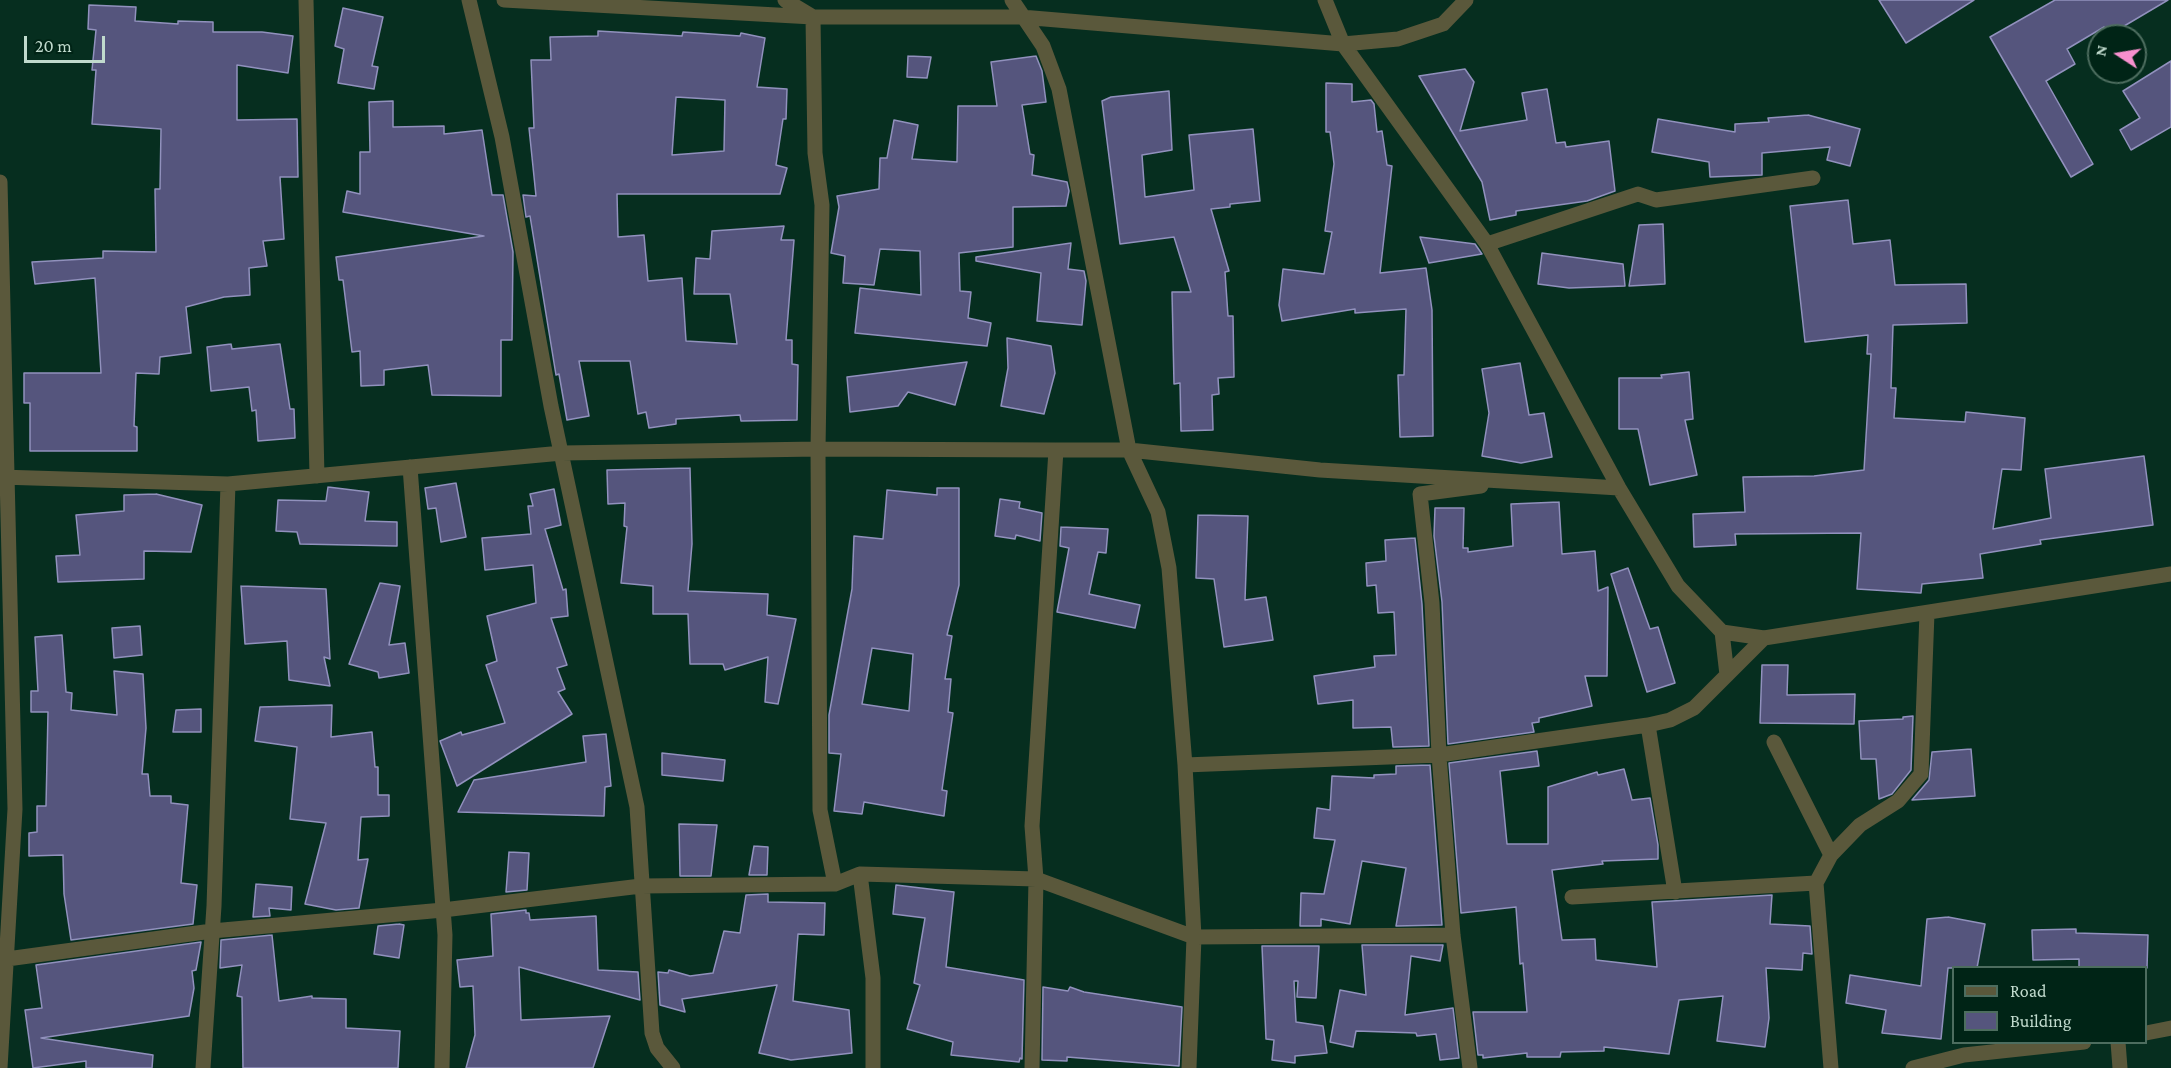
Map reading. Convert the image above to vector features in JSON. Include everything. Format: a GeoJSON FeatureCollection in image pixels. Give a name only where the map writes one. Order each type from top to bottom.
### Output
{"type":"FeatureCollection","features":[{"type":"Feature","properties":{"kind":"street"},"geometry":{"type":"LineString","coordinates":[[306,0],[317,476]]}},
{"type":"Feature","properties":{"kind":"street"},"geometry":{"type":"LineString","coordinates":[[469,0],[502,137],[562,453],[637,807],[651,1033],[657,1048],[673,1068]]}},
{"type":"Feature","properties":{"kind":"street"},"geometry":{"type":"LineString","coordinates":[[504,0],[813,17],[1021,17],[1343,44],[1398,39],[1443,24],[1466,0]]}},
{"type":"Feature","properties":{"kind":"street"},"geometry":{"type":"LineString","coordinates":[[785,0],[813,17]]}},
{"type":"Feature","properties":{"kind":"street"},"geometry":{"type":"LineString","coordinates":[[1012,0],[1021,17],[1043,46],[1059,89],[1129,450],[1158,512],[1169,568],[1185,765],[1194,937],[1189,1068]]}},
{"type":"Feature","properties":{"kind":"street"},"geometry":{"type":"LineString","coordinates":[[1325,0],[1343,44],[1487,244],[1619,488],[1678,586],[1722,632],[1727,675]]}},
{"type":"Feature","properties":{"kind":"street"},"geometry":{"type":"LineString","coordinates":[[813,17],[815,153],[822,205],[819,449],[820,810],[835,884]]}},
{"type":"Feature","properties":{"kind":"street"},"geometry":{"type":"LineString","coordinates":[[1487,244],[1638,194],[1656,201],[1813,178]]}},
{"type":"Feature","properties":{"kind":"street"},"geometry":{"type":"LineString","coordinates":[[0,182],[4,477],[15,809],[0,1068]]}},
{"type":"Feature","properties":{"kind":"street"},"geometry":{"type":"LineString","coordinates":[[4,477],[228,484],[562,453],[819,449],[1129,450],[1320,470],[1619,488]]}},
{"type":"Feature","properties":{"kind":"street"},"geometry":{"type":"LineString","coordinates":[[1032,1068],[1035,879],[1032,826],[1056,450]]}},
{"type":"Feature","properties":{"kind":"street"},"geometry":{"type":"LineString","coordinates":[[410,467],[445,935],[442,1068]]}},
{"type":"Feature","properties":{"kind":"street"},"geometry":{"type":"LineString","coordinates":[[1470,1068],[1453,935],[1439,755],[1432,603],[1420,494],[1517,481]]}},
{"type":"Feature","properties":{"kind":"street"},"geometry":{"type":"LineString","coordinates":[[203,1068],[212,931],[228,484]]}},
{"type":"Feature","properties":{"kind":"street"},"geometry":{"type":"LineString","coordinates":[[1722,632],[1764,638],[2171,574]]}},
{"type":"Feature","properties":{"kind":"street"},"geometry":{"type":"LineString","coordinates":[[1831,1068],[1816,883],[1831,855],[1860,825],[1899,801],[1921,774],[1927,613]]}},
{"type":"Feature","properties":{"kind":"street"},"geometry":{"type":"LineString","coordinates":[[1185,765],[1439,755],[1648,725],[1670,720],[1694,708],[1764,638]]}},
{"type":"Feature","properties":{"kind":"street"},"geometry":{"type":"LineString","coordinates":[[1648,725],[1675,892]]}},
{"type":"Feature","properties":{"kind":"street"},"geometry":{"type":"LineString","coordinates":[[1774,742],[1831,855]]}},
{"type":"Feature","properties":{"kind":"street"},"geometry":{"type":"LineString","coordinates":[[7,959],[212,931],[443,910],[641,886],[835,884],[860,874],[1035,879],[1194,937],[1453,935]]}},
{"type":"Feature","properties":{"kind":"street"},"geometry":{"type":"LineString","coordinates":[[860,874],[873,978],[873,1068]]}},
{"type":"Feature","properties":{"kind":"street"},"geometry":{"type":"LineString","coordinates":[[1572,897],[1816,883]]}},
{"type":"Feature","properties":{"kind":"street"},"geometry":{"type":"LineString","coordinates":[[2147,1033],[2171,1028]]}},
{"type":"Feature","properties":{"kind":"street"},"geometry":{"type":"LineString","coordinates":[[1913,1068],[1964,1055],[2066,1044]]}},
{"type":"Feature","properties":{"kind":"street"},"geometry":{"type":"LineString","coordinates":[[2118,1044],[2120,1068]]}},
{"type":"Feature","properties":{"kind":"building"},"geometry":{"type":"Polygon","coordinates":[[[1879,0],[1974,0],[1906,43],[1879,0]]]}},
{"type":"Feature","properties":{"kind":"building"},"geometry":{"type":"Polygon","coordinates":[[[2055,0],[2168,0],[2128,24],[2087,24],[2087,37],[2067,49],[2075,64],[2046,81],[2093,164],[2071,177],[1990,37],[2055,0]]]}},
{"type":"Feature","properties":{"kind":"building"},"geometry":{"type":"Polygon","coordinates":[[[89,5],[136,7],[135,21],[178,24],[178,21],[213,22],[213,32],[262,32],[293,36],[288,73],[237,65],[237,120],[297,119],[298,177],[280,177],[284,239],[263,241],[267,266],[249,268],[250,295],[224,297],[186,307],[191,353],[160,357],[159,374],[136,373],[134,426],[137,427],[137,451],[30,451],[30,403],[24,403],[24,373],[101,373],[95,278],[35,284],[32,262],[103,258],[103,251],[156,252],[155,189],[160,189],[161,129],[92,124],[96,70],[92,70],[96,30],[88,29],[89,5]]]}},
{"type":"Feature","properties":{"kind":"building"},"geometry":{"type":"Polygon","coordinates":[[[343,8],[383,17],[372,66],[378,67],[374,89],[338,83],[344,49],[335,46],[343,8]]]}},
{"type":"Feature","properties":{"kind":"building"},"geometry":{"type":"Polygon","coordinates":[[[598,31],[682,36],[683,32],[740,36],[741,33],[765,38],[757,87],[787,89],[786,119],[783,119],[776,165],[787,168],[780,194],[617,194],[618,237],[644,235],[648,281],[682,278],[686,341],[737,344],[730,294],[694,294],[696,258],[710,259],[712,231],[784,226],[781,240],[794,240],[786,340],[792,340],[792,364],[798,365],[797,420],[741,421],[740,415],[676,419],[676,424],[649,428],[646,412],[638,414],[630,361],[579,361],[589,416],[567,420],[559,374],[556,375],[530,216],[526,217],[523,195],[536,196],[529,128],[534,128],[531,60],[551,60],[550,37],[598,36],[598,31]],[[676,97],[672,155],[724,151],[725,100],[676,97]]]}},
{"type":"Feature","properties":{"kind":"building"},"geometry":{"type":"Polygon","coordinates":[[[908,56],[931,57],[927,78],[907,77],[908,56]]]}},
{"type":"Feature","properties":{"kind":"building"},"geometry":{"type":"Polygon","coordinates":[[[1036,56],[1042,71],[1046,102],[1022,105],[1030,154],[1034,155],[1032,175],[1067,182],[1069,191],[1066,206],[1013,207],[1013,247],[959,253],[960,291],[971,292],[968,318],[991,323],[987,346],[855,333],[860,288],[921,295],[920,251],[880,249],[874,285],[843,283],[845,256],[831,253],[839,207],[837,196],[879,189],[880,158],[887,158],[894,120],[918,125],[912,159],[957,162],[958,106],[997,106],[991,62],[1036,56]]]}},
{"type":"Feature","properties":{"kind":"building"},"geometry":{"type":"Polygon","coordinates":[[[2171,61],[2171,127],[2131,150],[2120,130],[2140,118],[2123,91],[2134,84],[2147,84],[2147,76],[2171,61]]]}},
{"type":"Feature","properties":{"kind":"building"},"geometry":{"type":"Polygon","coordinates":[[[1465,69],[1474,82],[1460,131],[1527,120],[1522,93],[1547,89],[1556,143],[1565,142],[1566,147],[1609,141],[1615,191],[1587,201],[1516,211],[1516,215],[1490,220],[1482,182],[1419,76],[1465,69]]]}},
{"type":"Feature","properties":{"kind":"building"},"geometry":{"type":"Polygon","coordinates":[[[1326,83],[1352,84],[1352,102],[1371,100],[1374,104],[1377,132],[1382,131],[1387,165],[1392,166],[1380,273],[1426,268],[1432,310],[1433,436],[1400,437],[1398,375],[1404,375],[1406,309],[1355,313],[1355,309],[1282,321],[1279,305],[1283,269],[1324,274],[1332,232],[1325,231],[1334,164],[1330,132],[1326,132],[1326,83]]]}},
{"type":"Feature","properties":{"kind":"building"},"geometry":{"type":"Polygon","coordinates":[[[1169,91],[1172,150],[1142,155],[1145,197],[1194,190],[1189,135],[1253,129],[1260,201],[1230,204],[1230,207],[1211,209],[1229,271],[1225,272],[1228,316],[1233,316],[1234,377],[1218,378],[1219,394],[1212,395],[1213,430],[1181,431],[1180,383],[1174,384],[1172,292],[1191,292],[1174,237],[1120,244],[1102,101],[1111,97],[1169,91]]]}},
{"type":"Feature","properties":{"kind":"building"},"geometry":{"type":"Polygon","coordinates":[[[393,101],[393,127],[444,126],[444,134],[482,130],[492,195],[503,195],[513,252],[512,340],[501,340],[501,396],[432,395],[428,365],[384,370],[384,385],[361,386],[360,351],[352,352],[343,280],[339,280],[336,257],[484,236],[343,212],[347,191],[360,194],[360,152],[370,152],[369,102],[393,101]]]}},
{"type":"Feature","properties":{"kind":"building"},"geometry":{"type":"Polygon","coordinates":[[[1808,115],[1860,129],[1850,166],[1827,160],[1830,147],[1762,153],[1762,175],[1710,177],[1709,162],[1652,152],[1658,119],[1735,132],[1735,124],[1769,122],[1768,118],[1808,115]]]}},
{"type":"Feature","properties":{"kind":"building"},"geometry":{"type":"Polygon","coordinates":[[[1848,200],[1853,244],[1890,240],[1895,285],[1966,284],[1967,323],[1893,325],[1891,388],[1896,388],[1894,418],[1965,422],[1966,412],[2025,418],[2021,470],[2002,469],[1993,529],[2051,518],[2045,469],[2144,456],[2153,525],[2040,540],[2041,544],[1980,554],[1983,578],[1922,584],[1921,593],[1857,589],[1861,533],[1735,534],[1736,545],[1694,547],[1693,514],[1745,512],[1743,477],[1814,476],[1864,470],[1871,354],[1867,354],[1868,335],[1805,342],[1790,206],[1848,200]]]}},
{"type":"Feature","properties":{"kind":"building"},"geometry":{"type":"Polygon","coordinates":[[[1663,224],[1665,284],[1629,286],[1639,225],[1663,224]]]}},
{"type":"Feature","properties":{"kind":"building"},"geometry":{"type":"Polygon","coordinates":[[[1420,237],[1475,244],[1482,254],[1429,263],[1420,237]]]}},
{"type":"Feature","properties":{"kind":"building"},"geometry":{"type":"Polygon","coordinates":[[[1071,243],[1068,269],[1084,271],[1086,281],[1082,325],[1037,321],[1041,273],[976,261],[976,257],[1071,243]]]}},
{"type":"Feature","properties":{"kind":"building"},"geometry":{"type":"Polygon","coordinates":[[[1542,253],[1623,264],[1625,286],[1569,288],[1538,284],[1542,253]]]}},
{"type":"Feature","properties":{"kind":"building"},"geometry":{"type":"Polygon","coordinates":[[[1007,338],[1051,346],[1055,373],[1044,414],[1001,406],[1008,368],[1007,338]]]}},
{"type":"Feature","properties":{"kind":"building"},"geometry":{"type":"Polygon","coordinates":[[[231,344],[232,349],[280,344],[290,409],[294,409],[295,438],[258,441],[256,410],[252,411],[249,387],[211,391],[207,347],[231,344]]]}},
{"type":"Feature","properties":{"kind":"building"},"geometry":{"type":"Polygon","coordinates":[[[967,362],[955,405],[908,392],[898,406],[850,412],[847,377],[967,362]]]}},
{"type":"Feature","properties":{"kind":"building"},"geometry":{"type":"Polygon","coordinates":[[[1520,363],[1529,415],[1544,413],[1552,457],[1521,463],[1482,456],[1489,413],[1482,369],[1520,363]]]}},
{"type":"Feature","properties":{"kind":"building"},"geometry":{"type":"Polygon","coordinates":[[[1689,372],[1693,419],[1685,420],[1697,475],[1650,485],[1638,429],[1619,429],[1619,378],[1662,378],[1661,375],[1689,372]]]}},
{"type":"Feature","properties":{"kind":"building"},"geometry":{"type":"Polygon","coordinates":[[[690,468],[692,544],[688,591],[768,594],[767,615],[796,619],[778,704],[765,702],[768,657],[725,670],[723,664],[690,664],[688,614],[653,614],[653,586],[621,583],[627,527],[624,526],[625,503],[608,504],[607,470],[690,468]]]}},
{"type":"Feature","properties":{"kind":"building"},"geometry":{"type":"Polygon","coordinates":[[[456,483],[466,537],[441,542],[436,508],[428,509],[425,488],[456,483]]]}},
{"type":"Feature","properties":{"kind":"building"},"geometry":{"type":"Polygon","coordinates":[[[328,487],[369,492],[365,521],[397,522],[397,546],[300,544],[297,532],[276,531],[278,500],[326,501],[328,487]]]}},
{"type":"Feature","properties":{"kind":"building"},"geometry":{"type":"Polygon","coordinates":[[[937,488],[959,488],[959,585],[947,635],[952,636],[945,679],[951,679],[948,712],[953,713],[942,790],[947,791],[944,816],[864,802],[862,814],[834,811],[841,754],[829,753],[829,715],[852,589],[854,536],[883,539],[887,490],[937,495],[937,488]],[[872,648],[862,704],[909,711],[913,654],[872,648]]]}},
{"type":"Feature","properties":{"kind":"building"},"geometry":{"type":"Polygon","coordinates":[[[554,489],[561,525],[545,529],[563,590],[566,589],[568,616],[551,618],[567,665],[557,668],[565,689],[558,692],[572,714],[457,786],[440,741],[461,732],[462,735],[505,723],[486,665],[497,661],[487,616],[536,603],[533,565],[485,570],[482,538],[531,534],[528,506],[533,506],[530,494],[554,489]]]}},
{"type":"Feature","properties":{"kind":"building"},"geometry":{"type":"Polygon","coordinates":[[[156,494],[202,505],[191,552],[144,551],[144,579],[58,582],[56,556],[80,555],[76,515],[124,511],[124,495],[156,494]]]}},
{"type":"Feature","properties":{"kind":"building"},"geometry":{"type":"Polygon","coordinates":[[[1000,499],[1020,502],[1019,508],[1042,513],[1040,541],[1016,535],[1015,539],[995,536],[1000,499]]]}},
{"type":"Feature","properties":{"kind":"building"},"geometry":{"type":"Polygon","coordinates":[[[1559,502],[1562,554],[1595,551],[1598,591],[1608,587],[1607,676],[1585,676],[1592,706],[1539,718],[1539,722],[1532,723],[1534,732],[1448,744],[1442,602],[1434,536],[1435,508],[1464,508],[1463,548],[1468,548],[1468,552],[1513,546],[1511,504],[1559,502]]]}},
{"type":"Feature","properties":{"kind":"building"},"geometry":{"type":"Polygon","coordinates":[[[1198,515],[1248,516],[1245,600],[1266,597],[1273,640],[1224,647],[1214,579],[1196,578],[1198,515]]]}},
{"type":"Feature","properties":{"kind":"building"},"geometry":{"type":"Polygon","coordinates":[[[1061,527],[1108,529],[1106,553],[1098,552],[1089,594],[1140,605],[1135,628],[1057,612],[1069,548],[1060,546],[1061,527]]]}},
{"type":"Feature","properties":{"kind":"building"},"geometry":{"type":"Polygon","coordinates":[[[1415,538],[1422,604],[1429,746],[1393,747],[1391,727],[1353,728],[1353,700],[1318,704],[1314,676],[1375,667],[1374,656],[1396,655],[1394,612],[1378,613],[1376,585],[1367,586],[1366,563],[1386,561],[1385,540],[1415,538]]]}},
{"type":"Feature","properties":{"kind":"building"},"geometry":{"type":"Polygon","coordinates":[[[1628,568],[1650,629],[1658,627],[1675,683],[1647,692],[1611,574],[1628,568]]]}},
{"type":"Feature","properties":{"kind":"building"},"geometry":{"type":"Polygon","coordinates":[[[380,583],[400,586],[389,645],[405,643],[409,673],[379,678],[378,672],[349,664],[380,583]]]}},
{"type":"Feature","properties":{"kind":"building"},"geometry":{"type":"Polygon","coordinates":[[[241,586],[326,589],[330,659],[324,657],[330,686],[289,680],[287,641],[245,644],[241,586]]]}},
{"type":"Feature","properties":{"kind":"building"},"geometry":{"type":"Polygon","coordinates":[[[140,626],[142,655],[114,658],[112,628],[140,626]]]}},
{"type":"Feature","properties":{"kind":"building"},"geometry":{"type":"Polygon","coordinates":[[[62,635],[66,692],[72,693],[71,710],[117,715],[114,671],[143,674],[146,728],[142,774],[148,774],[150,796],[171,796],[171,803],[188,805],[181,883],[197,885],[193,924],[71,940],[64,894],[63,855],[29,856],[29,833],[37,832],[37,806],[46,806],[48,712],[31,712],[31,691],[38,691],[35,637],[62,635]]]}},
{"type":"Feature","properties":{"kind":"building"},"geometry":{"type":"Polygon","coordinates":[[[1762,665],[1788,665],[1787,695],[1855,694],[1854,724],[1760,723],[1762,665]]]}},
{"type":"Feature","properties":{"kind":"building"},"geometry":{"type":"Polygon","coordinates":[[[332,705],[331,737],[372,732],[375,767],[378,767],[378,795],[389,795],[389,816],[361,817],[358,860],[368,859],[359,908],[336,910],[305,904],[326,823],[290,819],[297,747],[255,741],[260,707],[332,705]]]}},
{"type":"Feature","properties":{"kind":"building"},"geometry":{"type":"Polygon","coordinates":[[[201,709],[201,732],[173,732],[176,710],[201,709]]]}},
{"type":"Feature","properties":{"kind":"building"},"geometry":{"type":"Polygon","coordinates":[[[1913,716],[1911,770],[1892,794],[1879,799],[1876,759],[1861,759],[1859,721],[1903,719],[1903,717],[1913,716]]]}},
{"type":"Feature","properties":{"kind":"building"},"geometry":{"type":"Polygon","coordinates":[[[606,734],[611,786],[605,787],[604,816],[458,812],[474,780],[586,762],[583,736],[606,734]]]}},
{"type":"Feature","properties":{"kind":"building"},"geometry":{"type":"Polygon","coordinates":[[[1971,749],[1975,796],[1912,800],[1929,780],[1932,752],[1971,749]]]}},
{"type":"Feature","properties":{"kind":"building"},"geometry":{"type":"Polygon","coordinates":[[[1537,751],[1539,766],[1500,771],[1507,844],[1548,844],[1548,787],[1597,772],[1598,775],[1624,769],[1632,800],[1650,798],[1658,845],[1658,859],[1602,861],[1603,864],[1552,870],[1562,940],[1595,939],[1596,960],[1657,967],[1652,902],[1772,895],[1770,924],[1810,926],[1812,954],[1803,953],[1802,970],[1766,968],[1769,1018],[1765,1047],[1717,1041],[1723,996],[1679,1000],[1669,1054],[1604,1047],[1604,1051],[1561,1052],[1560,1057],[1527,1057],[1527,1053],[1483,1058],[1483,1055],[1478,1055],[1473,1012],[1527,1012],[1523,963],[1520,964],[1516,907],[1461,913],[1449,763],[1537,751]]]}},
{"type":"Feature","properties":{"kind":"building"},"geometry":{"type":"Polygon","coordinates":[[[662,753],[725,760],[723,781],[662,775],[662,753]]]}},
{"type":"Feature","properties":{"kind":"building"},"geometry":{"type":"Polygon","coordinates":[[[1430,765],[1442,925],[1396,926],[1406,868],[1362,861],[1350,924],[1321,919],[1321,926],[1300,926],[1301,893],[1324,894],[1335,840],[1314,838],[1317,808],[1330,810],[1332,776],[1374,778],[1374,775],[1396,774],[1396,766],[1430,765]]]}},
{"type":"Feature","properties":{"kind":"building"},"geometry":{"type":"Polygon","coordinates":[[[679,824],[717,825],[711,876],[680,876],[679,824]]]}},
{"type":"Feature","properties":{"kind":"building"},"geometry":{"type":"Polygon","coordinates":[[[754,846],[768,847],[767,875],[749,875],[754,846]]]}},
{"type":"Feature","properties":{"kind":"building"},"geometry":{"type":"Polygon","coordinates":[[[509,852],[529,853],[527,890],[506,892],[509,852]]]}},
{"type":"Feature","properties":{"kind":"building"},"geometry":{"type":"Polygon","coordinates":[[[256,884],[292,887],[291,910],[269,908],[270,916],[253,917],[256,884]]]}},
{"type":"Feature","properties":{"kind":"building"},"geometry":{"type":"Polygon","coordinates":[[[896,885],[954,892],[946,967],[1024,980],[1022,1059],[1020,1058],[1019,1062],[951,1055],[953,1042],[907,1029],[920,985],[914,983],[925,918],[893,914],[896,885]]]}},
{"type":"Feature","properties":{"kind":"building"},"geometry":{"type":"Polygon","coordinates":[[[768,894],[768,902],[825,903],[824,935],[798,934],[793,1001],[849,1010],[852,1053],[791,1060],[759,1053],[777,985],[682,999],[685,1012],[660,1005],[658,972],[668,973],[669,970],[690,976],[713,973],[724,931],[740,933],[746,895],[768,894]]]}},
{"type":"Feature","properties":{"kind":"building"},"geometry":{"type":"Polygon","coordinates":[[[526,910],[530,920],[596,916],[598,970],[638,972],[640,1000],[519,967],[521,1020],[610,1016],[593,1068],[466,1068],[475,1035],[473,986],[460,987],[457,960],[493,956],[491,914],[526,910]]]}},
{"type":"Feature","properties":{"kind":"building"},"geometry":{"type":"Polygon","coordinates":[[[1948,917],[1985,924],[1977,966],[1948,968],[1941,1039],[1882,1033],[1886,1010],[1846,1003],[1850,975],[1921,986],[1927,919],[1948,917]]]}},
{"type":"Feature","properties":{"kind":"building"},"geometry":{"type":"Polygon","coordinates":[[[404,925],[399,958],[374,954],[378,926],[404,925]]]}},
{"type":"Feature","properties":{"kind":"building"},"geometry":{"type":"Polygon","coordinates":[[[2076,929],[2076,933],[2148,935],[2147,968],[2147,966],[2079,966],[2079,959],[2033,960],[2032,930],[2076,929]]]}},
{"type":"Feature","properties":{"kind":"building"},"geometry":{"type":"Polygon","coordinates":[[[272,935],[279,1001],[312,996],[312,998],[346,999],[346,1028],[400,1031],[398,1068],[243,1068],[242,997],[237,996],[242,965],[220,968],[221,940],[272,935]]]}},
{"type":"Feature","properties":{"kind":"building"},"geometry":{"type":"Polygon","coordinates":[[[201,942],[196,970],[192,971],[194,988],[189,1016],[41,1038],[153,1055],[152,1068],[86,1068],[86,1061],[33,1068],[25,1010],[42,1008],[36,965],[201,942]]]}},
{"type":"Feature","properties":{"kind":"building"},"geometry":{"type":"Polygon","coordinates":[[[1362,945],[1443,945],[1440,961],[1411,956],[1405,1015],[1453,1008],[1459,1058],[1440,1060],[1436,1034],[1417,1036],[1416,1033],[1356,1031],[1353,1047],[1330,1042],[1340,990],[1366,995],[1362,945]]]}},
{"type":"Feature","properties":{"kind":"building"},"geometry":{"type":"Polygon","coordinates":[[[1262,946],[1319,946],[1316,998],[1297,997],[1298,981],[1294,981],[1296,1022],[1323,1026],[1327,1053],[1295,1056],[1295,1063],[1272,1060],[1274,1040],[1266,1039],[1262,946]]]}},
{"type":"Feature","properties":{"kind":"building"},"geometry":{"type":"Polygon","coordinates":[[[1043,987],[1068,991],[1070,987],[1084,992],[1182,1007],[1179,1066],[1067,1057],[1067,1061],[1042,1060],[1043,987]]]}}]}
